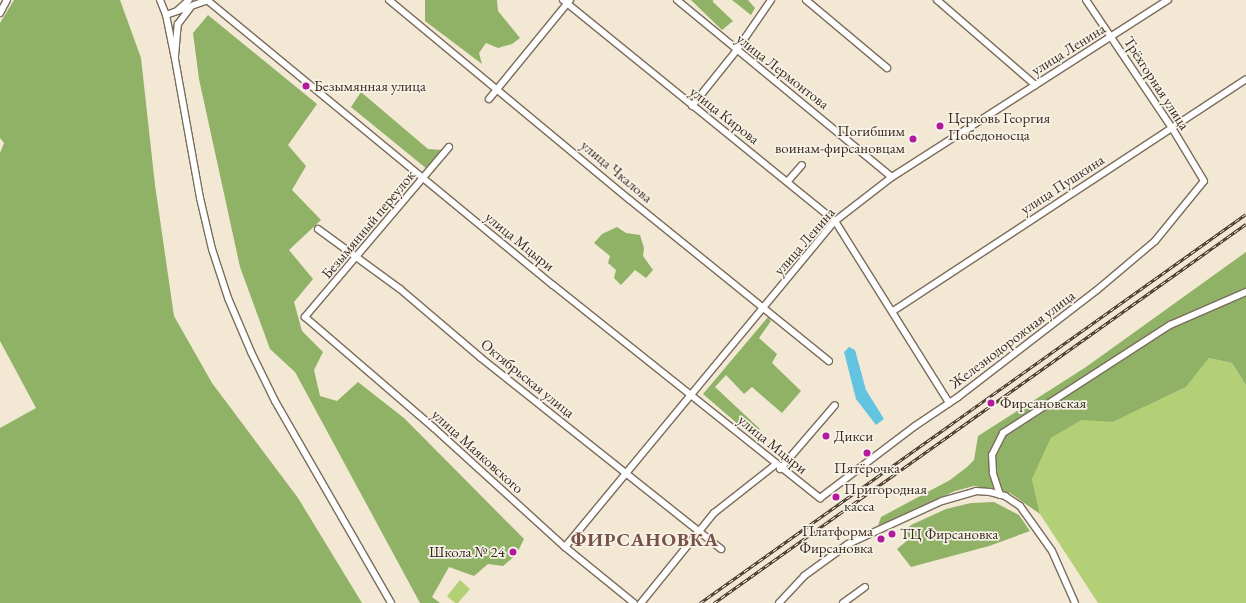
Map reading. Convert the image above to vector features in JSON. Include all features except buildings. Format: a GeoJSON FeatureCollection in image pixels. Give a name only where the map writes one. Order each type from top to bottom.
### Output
{"type":"FeatureCollection","features":[{"type":"Feature","properties":{"kind":"street"},"geometry":{"type":"LineString","coordinates":[[0,13],[7,0]]}},
{"type":"Feature","properties":{"kind":"street"},"geometry":{"type":"LineString","coordinates":[[160,0],[166,15],[175,57],[200,198],[212,249],[228,298],[251,352],[276,401],[391,603]]}},
{"type":"Feature","properties":{"kind":"street"},"geometry":{"type":"LineString","coordinates":[[177,11],[189,0]]}},
{"type":"Feature","properties":{"kind":"street"},"geometry":{"type":"LineString","coordinates":[[166,15],[190,8],[207,0]]}},
{"type":"Feature","properties":{"kind":"street","name":"улица Мцыри"},"geometry":{"type":"LineString","coordinates":[[207,0],[692,395],[778,467],[820,498]]}},
{"type":"Feature","properties":{"kind":"street","name":"улица Чкалова"},"geometry":{"type":"LineString","coordinates":[[389,0],[829,360]]}},
{"type":"Feature","properties":{"kind":"street","name":"улица Лермонтова"},"geometry":{"type":"LineString","coordinates":[[677,0],[736,51],[836,128],[892,177]]}},
{"type":"Feature","properties":{"kind":"street"},"geometry":{"type":"LineString","coordinates":[[692,106],[736,51],[771,0]]}},
{"type":"Feature","properties":{"kind":"street"},"geometry":{"type":"LineString","coordinates":[[806,0],[887,68]]}},
{"type":"Feature","properties":{"kind":"street"},"geometry":{"type":"LineString","coordinates":[[937,0],[1035,85]]}},
{"type":"Feature","properties":{"kind":"street","name":"Трёхгорная улица"},"geometry":{"type":"LineString","coordinates":[[1086,0],[1172,128],[1204,181]]}},
{"type":"Feature","properties":{"kind":"street","name":"улица Ленина"},"geometry":{"type":"LineString","coordinates":[[565,547],[835,221],[892,177],[1168,0]]}},
{"type":"Feature","properties":{"kind":"street"},"geometry":{"type":"LineString","coordinates":[[489,99],[498,90],[567,1]]}},
{"type":"Feature","properties":{"kind":"street","name":"улица Кирова"},"geometry":{"type":"LineString","coordinates":[[567,1],[692,106],[788,181],[835,221],[893,311],[949,403]]}},
{"type":"Feature","properties":{"kind":"street"},"geometry":{"type":"LineString","coordinates":[[175,57],[178,24],[190,8]]}},
{"type":"Feature","properties":{"kind":"street","name":"улица Пушкина"},"geometry":{"type":"LineString","coordinates":[[893,311],[1246,79]]}},
{"type":"Feature","properties":{"kind":"street","name":"Безымянный переулок"},"geometry":{"type":"LineString","coordinates":[[305,317],[449,147]]}},
{"type":"Feature","properties":{"kind":"street"},"geometry":{"type":"LineString","coordinates":[[788,181],[802,165]]}},
{"type":"Feature","properties":{"kind":"street","name":"Железнодорожная улица"},"geometry":{"type":"LineString","coordinates":[[820,498],[1047,330],[1155,241],[1204,181]]}},
{"type":"Feature","properties":{"kind":"street","name":"Октябрьская улица"},"geometry":{"type":"LineString","coordinates":[[318,229],[400,289],[721,550]]}},
{"type":"Feature","properties":{"kind":"street"},"geometry":{"type":"LineString","coordinates":[[1000,495],[993,473],[992,455],[1002,433],[1170,325],[1246,292]]}},
{"type":"Feature","properties":{"kind":"street","name":"улица Маяковского"},"geometry":{"type":"LineString","coordinates":[[305,317],[435,428],[565,547],[634,603]]}},
{"type":"Feature","properties":{"kind":"street"},"geometry":{"type":"LineString","coordinates":[[641,603],[714,513],[778,467],[835,405]]}},
{"type":"Feature","properties":{"kind":"street"},"geometry":{"type":"LineString","coordinates":[[779,603],[822,560],[868,534],[963,493],[990,492],[1014,501],[1029,516],[1052,551],[1076,603]]}},
{"type":"Feature","properties":{"kind":"street"},"geometry":{"type":"LineString","coordinates":[[843,603],[865,587]]}},
{"type":"Feature","properties":{"kind":"green space"},"geometry":{"type":"Polygon","coordinates":[[[14,0],[120,0],[141,58],[155,185],[174,316],[212,383],[298,498],[362,603],[0,603],[0,428],[36,408],[0,341],[0,153],[4,143],[0,138],[0,23],[14,0]]]}},
{"type":"Feature","properties":{"kind":"green space"},"geometry":{"type":"Polygon","coordinates":[[[425,0],[497,0],[498,11],[520,38],[512,44],[498,48],[486,43],[479,53],[482,64],[425,21],[425,0]]]}},
{"type":"Feature","properties":{"kind":"green space"},"geometry":{"type":"Polygon","coordinates":[[[691,0],[713,0],[713,2],[733,21],[722,30],[691,0]]]}},
{"type":"Feature","properties":{"kind":"green space"},"geometry":{"type":"Polygon","coordinates":[[[732,0],[748,0],[755,8],[751,15],[732,0]]]}},
{"type":"Feature","properties":{"kind":"green space"},"geometry":{"type":"Polygon","coordinates":[[[208,15],[317,104],[288,145],[306,166],[292,190],[321,220],[289,250],[313,279],[294,302],[302,331],[323,352],[314,370],[320,396],[337,401],[358,382],[404,418],[524,539],[516,555],[503,566],[488,564],[474,576],[449,567],[432,597],[440,603],[420,603],[295,372],[270,349],[240,267],[199,79],[193,33],[208,15]]]}},
{"type":"Feature","properties":{"kind":"green space"},"geometry":{"type":"Polygon","coordinates":[[[361,92],[428,149],[443,150],[427,169],[351,107],[361,92]]]}},
{"type":"Feature","properties":{"kind":"green space"},"geometry":{"type":"Polygon","coordinates":[[[617,227],[626,233],[640,235],[644,248],[643,256],[653,270],[646,278],[635,270],[621,285],[614,278],[616,270],[608,263],[610,256],[594,243],[602,234],[617,227]]]}},
{"type":"Feature","properties":{"kind":"green space"},"geometry":{"type":"Polygon","coordinates":[[[1246,252],[1246,385],[1232,363],[1209,358],[1186,387],[1113,422],[1081,420],[1051,438],[1032,479],[1040,514],[1010,493],[974,486],[955,491],[878,526],[881,517],[950,480],[967,467],[974,460],[978,436],[1086,367],[1246,252]]]}},
{"type":"Feature","properties":{"kind":"green space"},"geometry":{"type":"Polygon","coordinates":[[[768,317],[771,321],[759,338],[777,354],[772,363],[801,391],[782,413],[752,387],[744,394],[726,375],[715,387],[760,429],[753,437],[703,394],[768,317]]]}},
{"type":"Feature","properties":{"kind":"green space"},"geometry":{"type":"Polygon","coordinates":[[[1209,358],[1232,363],[1246,385],[1246,603],[1098,603],[1040,514],[1032,479],[1051,438],[1081,419],[1113,422],[1186,387],[1209,358]]]}},
{"type":"Feature","properties":{"kind":"green space"},"geometry":{"type":"Polygon","coordinates":[[[994,502],[1019,515],[1030,531],[989,546],[911,567],[897,549],[909,539],[906,530],[911,525],[946,509],[971,503],[994,502]]]}},
{"type":"Feature","properties":{"kind":"green space"},"geometry":{"type":"Polygon","coordinates":[[[460,580],[470,589],[458,603],[455,603],[447,596],[460,580]]]}},
{"type":"Feature","properties":{"kind":"water"},"geometry":{"type":"Polygon","coordinates":[[[849,347],[855,350],[866,390],[884,419],[876,425],[856,399],[844,352],[849,347]]]}},
{"type":"Feature","properties":{"kind":"railway"},"geometry":{"type":"LineString","coordinates":[[700,603],[1246,214]]}},
{"type":"Feature","properties":{"kind":"railway"},"geometry":{"type":"LineString","coordinates":[[714,603],[1246,224]]}},
{"type":"Feature","properties":{"kind":"place","name":"Безымянная улица"},"geometry":{"type":"Point","coordinates":[306,86]}},
{"type":"Feature","properties":{"kind":"place","name":"Церковь Георгия Победоносца"},"geometry":{"type":"Point","coordinates":[940,126]}},
{"type":"Feature","properties":{"kind":"place","name":"Погибшим воинам-фирсановцам"},"geometry":{"type":"Point","coordinates":[913,139]}},
{"type":"Feature","properties":{"kind":"place","name":"Фирсановская"},"geometry":{"type":"Point","coordinates":[991,403]}},
{"type":"Feature","properties":{"kind":"place","name":"Дикси"},"geometry":{"type":"Point","coordinates":[826,436]}},
{"type":"Feature","properties":{"kind":"place","name":"Пятёрочка"},"geometry":{"type":"Point","coordinates":[867,453]}},
{"type":"Feature","properties":{"kind":"place","name":"Пригородная касса"},"geometry":{"type":"Point","coordinates":[836,497]}},
{"type":"Feature","properties":{"kind":"place","name":"ТЦ Фирсановка"},"geometry":{"type":"Point","coordinates":[892,534]}},
{"type":"Feature","properties":{"kind":"place","name":"Платформа Фирсановка"},"geometry":{"type":"Point","coordinates":[881,539]}},
{"type":"Feature","properties":{"kind":"place","name":"Школа № 24"},"geometry":{"type":"Point","coordinates":[513,552]}},
{"type":"Feature","properties":{"kind":"district","name":"ФИРСАНОВКА"},"geometry":{"type":"Point","coordinates":[645,540]}}]}
